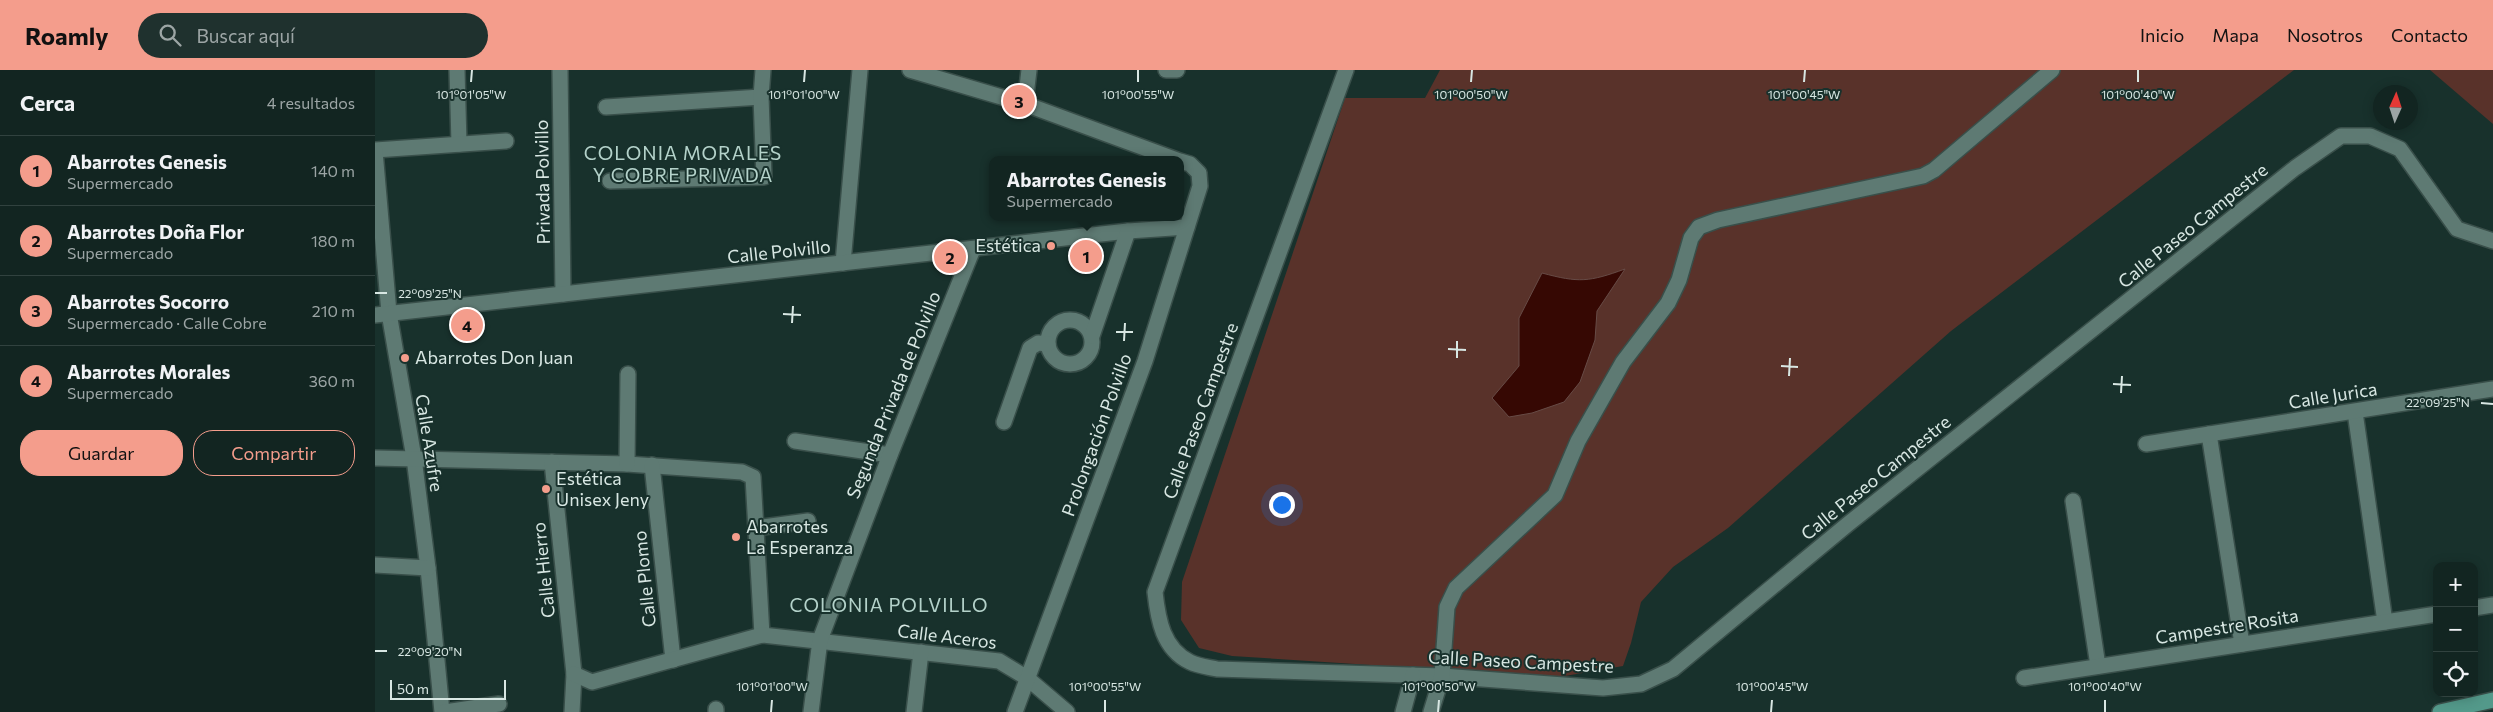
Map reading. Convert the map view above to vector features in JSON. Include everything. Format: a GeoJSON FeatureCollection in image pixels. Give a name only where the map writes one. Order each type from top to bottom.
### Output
{"type":"FeatureCollection","features":[{"type":"Feature","properties":{"kind":"main road"},"geometry":{"type":"LineString","coordinates":[[2440,712],[2493,700]]}},
{"type":"Feature","properties":{"kind":"street"},"geometry":{"type":"LineString","coordinates":[[457,70],[459,144]]}},
{"type":"Feature","properties":{"kind":"street","name":"Privada Polvillo"},"geometry":{"type":"LineString","coordinates":[[560,70],[563,294]]}},
{"type":"Feature","properties":{"kind":"street"},"geometry":{"type":"LineString","coordinates":[[611,181],[764,177],[761,97],[763,70]]}},
{"type":"Feature","properties":{"kind":"street"},"geometry":{"type":"LineString","coordinates":[[843,263],[860,70]]}},
{"type":"Feature","properties":{"kind":"street"},"geometry":{"type":"LineString","coordinates":[[910,70],[1025,104],[1168,156]]}},
{"type":"Feature","properties":{"kind":"street"},"geometry":{"type":"LineString","coordinates":[[1025,104],[1029,70]]}},
{"type":"Feature","properties":{"kind":"street"},"geometry":{"type":"LineString","coordinates":[[1166,70],[1177,70]]}},
{"type":"Feature","properties":{"kind":"street","name":"Calle Paseo Campestre"},"geometry":{"type":"LineString","coordinates":[[1345,70],[1155,592],[1158,619],[1168,645],[1190,662],[1217,669],[1442,676],[1603,688],[1641,684],[1673,669],[1863,512],[2295,168],[2341,136],[2370,136],[2400,148],[2457,229],[2493,242]]}},
{"type":"Feature","properties":{"kind":"street"},"geometry":{"type":"LineString","coordinates":[[1431,712],[1442,676],[1447,607],[1457,588],[1555,494],[1578,441],[1623,362],[1668,303],[1679,280],[1691,238],[1699,227],[1718,220],[1923,176],[1934,170],[2051,70]]}},
{"type":"Feature","properties":{"kind":"street"},"geometry":{"type":"LineString","coordinates":[[606,106],[761,97]]}},
{"type":"Feature","properties":{"kind":"street"},"geometry":{"type":"LineString","coordinates":[[375,150],[506,141]]}},
{"type":"Feature","properties":{"kind":"street","name":"Calle Azufre"},"geometry":{"type":"LineString","coordinates":[[375,150],[382,314],[413,458],[428,568],[443,712]]}},
{"type":"Feature","properties":{"kind":"street","name":"Prolongación Polvillo"},"geometry":{"type":"LineString","coordinates":[[1015,712],[1145,361],[1200,186],[1199,173],[1190,164],[1184,162]]}},
{"type":"Feature","properties":{"kind":"street","name":"Calle Polvillo"},"geometry":{"type":"LineString","coordinates":[[382,314],[1128,231],[1187,227]]}},
{"type":"Feature","properties":{"kind":"street"},"geometry":{"type":"LineString","coordinates":[[1092,336],[1083,324],[1068,320],[1061,322],[1051,331],[1048,344],[1053,356],[1059,361],[1074,364],[1087,357],[1093,343],[1092,336],[1128,231]]}},
{"type":"Feature","properties":{"kind":"street","name":"Segunda Privada de Polvillo"},"geometry":{"type":"LineString","coordinates":[[811,712],[820,640],[890,454],[973,249]]}},
{"type":"Feature","properties":{"kind":"street"},"geometry":{"type":"LineString","coordinates":[[1004,422],[1030,348],[1038,342],[1048,344]]}},
{"type":"Feature","properties":{"kind":"street"},"geometry":{"type":"LineString","coordinates":[[627,464],[628,374]]}},
{"type":"Feature","properties":{"kind":"street","name":"Calle Jurica"},"geometry":{"type":"LineString","coordinates":[[2146,444],[2493,389]]}},
{"type":"Feature","properties":{"kind":"street"},"geometry":{"type":"LineString","coordinates":[[2355,412],[2385,622]]}},
{"type":"Feature","properties":{"kind":"street"},"geometry":{"type":"LineString","coordinates":[[2209,434],[2242,644]]}},
{"type":"Feature","properties":{"kind":"street"},"geometry":{"type":"LineString","coordinates":[[795,441],[890,454]]}},
{"type":"Feature","properties":{"kind":"street"},"geometry":{"type":"LineString","coordinates":[[375,458],[652,465],[742,472],[753,477],[762,635]]}},
{"type":"Feature","properties":{"kind":"street","name":"Calle Hierro"},"geometry":{"type":"LineString","coordinates":[[552,462],[574,674],[572,712]]}},
{"type":"Feature","properties":{"kind":"street","name":"Calle Plomo"},"geometry":{"type":"LineString","coordinates":[[652,465],[673,660]]}},
{"type":"Feature","properties":{"kind":"street"},"geometry":{"type":"LineString","coordinates":[[2073,501],[2098,666]]}},
{"type":"Feature","properties":{"kind":"street"},"geometry":{"type":"LineString","coordinates":[[756,528],[808,521]]}},
{"type":"Feature","properties":{"kind":"street"},"geometry":{"type":"LineString","coordinates":[[375,566],[428,568]]}},
{"type":"Feature","properties":{"kind":"street"},"geometry":{"type":"LineString","coordinates":[[2478,607],[2493,605]]}},
{"type":"Feature","properties":{"kind":"street","name":"Campestre Rosita"},"geometry":{"type":"LineString","coordinates":[[2024,678],[2433,615]]}},
{"type":"Feature","properties":{"kind":"street","name":"Calle Aceros"},"geometry":{"type":"LineString","coordinates":[[574,674],[592,682],[762,635],[999,661],[1027,678],[1067,712]]}},
{"type":"Feature","properties":{"kind":"street"},"geometry":{"type":"LineString","coordinates":[[914,712],[921,652]]}},
{"type":"Feature","properties":{"kind":"street"},"geometry":{"type":"LineString","coordinates":[[1403,712],[1413,676]]}},
{"type":"Feature","properties":{"kind":"street"},"geometry":{"type":"LineString","coordinates":[[443,712],[499,704]]}},
{"type":"Feature","properties":{"kind":"shaded area"},"geometry":{"type":"Polygon","coordinates":[[[1440,70],[2294,70],[1951,331],[1728,528],[1673,567],[1641,602],[1623,666],[1559,677],[1232,656],[1199,648],[1181,620],[1182,582],[1345,98],[1425,98],[1440,70]]]}},
{"type":"Feature","properties":{"kind":"shaded area"},"geometry":{"type":"Polygon","coordinates":[[[2430,70],[2493,70],[2493,124],[2430,70]]]}},
{"type":"Feature","properties":{"kind":"shaded area"},"geometry":{"type":"Polygon","coordinates":[[[1625,269],[1597,311],[1595,340],[1580,382],[1564,402],[1532,413],[1509,417],[1492,398],[1519,366],[1519,318],[1542,273],[1584,280],[1602,277],[1625,269]]]}},
{"type":"Feature","properties":{"kind":"place","name":"Abarrotes Socorro"},"geometry":{"type":"Point","coordinates":[1019,101]}},
{"type":"Feature","properties":{"kind":"place","name":"Estética"},"geometry":{"type":"Point","coordinates":[1051,246]}},
{"type":"Feature","properties":{"kind":"place","name":"Abarrotes Genesis"},"geometry":{"type":"Point","coordinates":[1086,256]}},
{"type":"Feature","properties":{"kind":"place","name":"Abarrotes Doña Flor"},"geometry":{"type":"Point","coordinates":[950,257]}},
{"type":"Feature","properties":{"kind":"place","name":"Abarrotes Morales"},"geometry":{"type":"Point","coordinates":[467,325]}},
{"type":"Feature","properties":{"kind":"place","name":"Abarrotes Don Juan"},"geometry":{"type":"Point","coordinates":[405,358]}},
{"type":"Feature","properties":{"kind":"place","name":"Estética Unisex Jeny"},"geometry":{"type":"Point","coordinates":[546,489]}},
{"type":"Feature","properties":{"kind":"place","name":"Abarrotes La Esperanza"},"geometry":{"type":"Point","coordinates":[736,537]}},
{"type":"Feature","properties":{"kind":"district","name":"COLONIA MORALES Y COBRE PRIVADA"},"geometry":{"type":"Point","coordinates":[683,164]}},
{"type":"Feature","properties":{"kind":"district","name":"COLONIA POLVILLO"},"geometry":{"type":"Point","coordinates":[889,605]}}]}
